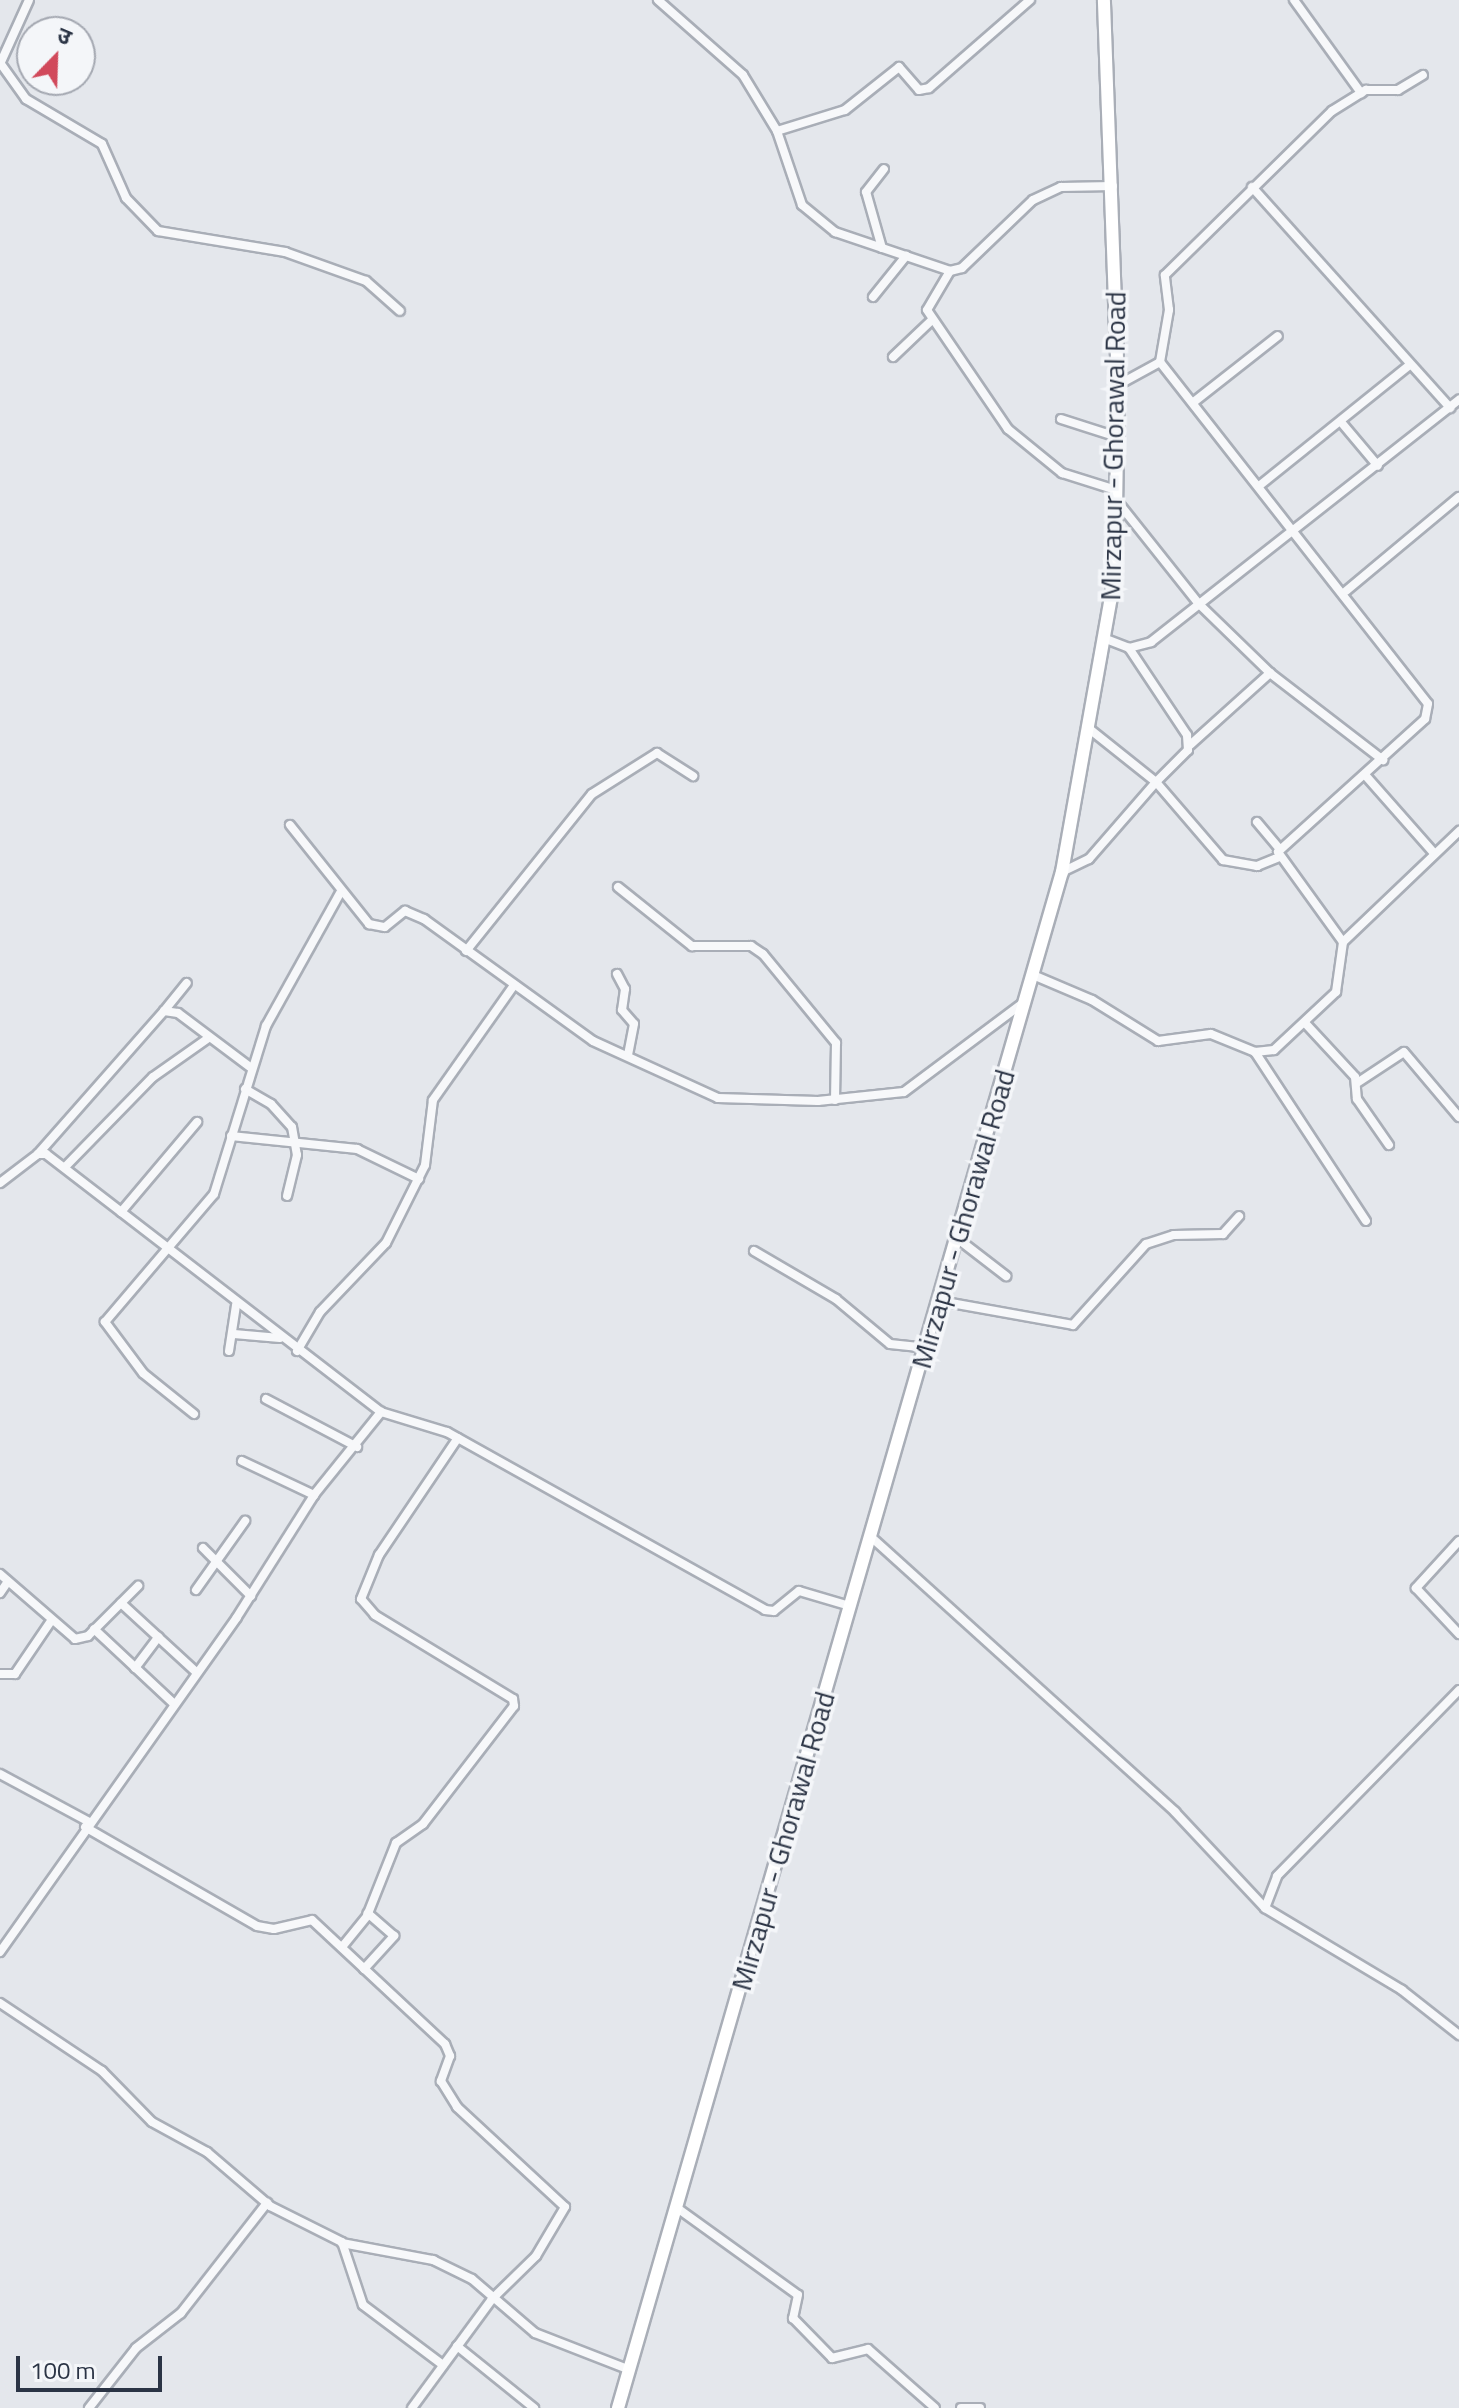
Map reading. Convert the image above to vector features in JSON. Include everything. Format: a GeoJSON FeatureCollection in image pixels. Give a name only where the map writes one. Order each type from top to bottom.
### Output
{"type":"FeatureCollection","features":[{"type":"Feature","properties":{"kind":"main road","name":"Mirzapur - Ghorawal Road"},"geometry":{"type":"LineString","coordinates":[[618,2408],[680,2210],[1062,872],[1106,639],[1116,496],[1118,385],[1114,186],[1104,0]]}},
{"type":"Feature","properties":{"kind":"street"},"geometry":{"type":"LineString","coordinates":[[29,0],[1,64],[26,99],[102,144],[126,198],[158,231],[285,252],[366,281],[400,311]]}},
{"type":"Feature","properties":{"kind":"street"},"geometry":{"type":"LineString","coordinates":[[658,0],[743,75],[777,131],[802,205],[814,220],[882,248],[950,271],[962,268],[1033,200],[1061,187],[1114,186]]}},
{"type":"Feature","properties":{"kind":"street"},"geometry":{"type":"LineString","coordinates":[[777,131],[845,110],[901,66],[919,90],[929,88],[1030,0]]}},
{"type":"Feature","properties":{"kind":"street"},"geometry":{"type":"LineString","coordinates":[[1294,0],[1361,93]]}},
{"type":"Feature","properties":{"kind":"street"},"geometry":{"type":"LineString","coordinates":[[1160,362],[1169,310],[1163,279],[1325,117],[1361,93],[1398,90],[1423,75]]}},
{"type":"Feature","properties":{"kind":"street"},"geometry":{"type":"LineString","coordinates":[[882,248],[866,192],[884,169]]}},
{"type":"Feature","properties":{"kind":"street"},"geometry":{"type":"LineString","coordinates":[[1252,187],[1408,366],[1450,408]]}},
{"type":"Feature","properties":{"kind":"street"},"geometry":{"type":"LineString","coordinates":[[873,297],[906,256]]}},
{"type":"Feature","properties":{"kind":"street"},"geometry":{"type":"LineString","coordinates":[[950,271],[927,305],[931,321],[1029,450],[1062,473],[1116,496],[1198,603],[1270,673],[1383,760]]}},
{"type":"Feature","properties":{"kind":"street"},"geometry":{"type":"LineString","coordinates":[[893,357],[931,321]]}},
{"type":"Feature","properties":{"kind":"street"},"geometry":{"type":"LineString","coordinates":[[1195,401],[1278,336]]}},
{"type":"Feature","properties":{"kind":"street"},"geometry":{"type":"LineString","coordinates":[[1118,385],[1160,362]]}},
{"type":"Feature","properties":{"kind":"street"},"geometry":{"type":"LineString","coordinates":[[1087,727],[1156,782],[1223,860],[1257,866],[1279,852],[1383,760],[1425,719],[1428,704],[1346,591],[1259,486],[1195,401],[1160,362]]}},
{"type":"Feature","properties":{"kind":"street"},"geometry":{"type":"LineString","coordinates":[[1259,486],[1408,366]]}},
{"type":"Feature","properties":{"kind":"street"},"geometry":{"type":"LineString","coordinates":[[1129,648],[1151,642],[1459,400]]}},
{"type":"Feature","properties":{"kind":"street"},"geometry":{"type":"LineString","coordinates":[[1061,419],[1117,437]]}},
{"type":"Feature","properties":{"kind":"street"},"geometry":{"type":"LineString","coordinates":[[1341,422],[1378,466]]}},
{"type":"Feature","properties":{"kind":"street"},"geometry":{"type":"LineString","coordinates":[[1346,591],[1459,497]]}},
{"type":"Feature","properties":{"kind":"street"},"geometry":{"type":"LineString","coordinates":[[1106,639],[1129,648],[1190,745]]}},
{"type":"Feature","properties":{"kind":"street"},"geometry":{"type":"LineString","coordinates":[[1062,872],[1082,866],[1190,745],[1270,673]]}},
{"type":"Feature","properties":{"kind":"street"},"geometry":{"type":"LineString","coordinates":[[466,951],[592,794],[657,753],[693,776]]}},
{"type":"Feature","properties":{"kind":"street"},"geometry":{"type":"LineString","coordinates":[[1366,776],[1434,853]]}},
{"type":"Feature","properties":{"kind":"street"},"geometry":{"type":"LineString","coordinates":[[1257,822],[1343,942]]}},
{"type":"Feature","properties":{"kind":"street"},"geometry":{"type":"LineString","coordinates":[[290,825],[340,893],[377,928],[405,911],[593,1041],[718,1098],[835,1100],[904,1092],[1024,1001]]}},
{"type":"Feature","properties":{"kind":"street"},"geometry":{"type":"LineString","coordinates":[[1033,975],[1092,1000],[1158,1041],[1211,1034],[1255,1052],[1274,1050],[1306,1024],[1340,985],[1337,960],[1343,942],[1459,831]]}},
{"type":"Feature","properties":{"kind":"street"},"geometry":{"type":"LineString","coordinates":[[618,887],[692,946],[751,946],[763,954],[836,1043],[835,1100]]}},
{"type":"Feature","properties":{"kind":"street"},"geometry":{"type":"LineString","coordinates":[[194,1414],[143,1373],[105,1327],[109,1314],[169,1253],[214,1194],[250,1067],[281,994],[340,893]]}},
{"type":"Feature","properties":{"kind":"street"},"geometry":{"type":"LineString","coordinates":[[617,974],[625,989],[622,1010],[634,1024],[628,1055]]}},
{"type":"Feature","properties":{"kind":"street"},"geometry":{"type":"LineString","coordinates":[[0,1183],[38,1154],[187,983]]}},
{"type":"Feature","properties":{"kind":"street"},"geometry":{"type":"LineString","coordinates":[[297,1351],[320,1312],[386,1243],[419,1179],[431,1146],[433,1100],[514,985]]}},
{"type":"Feature","properties":{"kind":"street"},"geometry":{"type":"LineString","coordinates":[[164,1011],[178,1013],[207,1039],[250,1067]]}},
{"type":"Feature","properties":{"kind":"street"},"geometry":{"type":"LineString","coordinates":[[1306,1024],[1357,1083],[1357,1099],[1389,1145]]}},
{"type":"Feature","properties":{"kind":"street"},"geometry":{"type":"LineString","coordinates":[[66,1166],[153,1077],[207,1039]]}},
{"type":"Feature","properties":{"kind":"street"},"geometry":{"type":"LineString","coordinates":[[1255,1052],[1366,1221]]}},
{"type":"Feature","properties":{"kind":"street"},"geometry":{"type":"LineString","coordinates":[[1357,1083],[1404,1052],[1459,1117]]}},
{"type":"Feature","properties":{"kind":"street"},"geometry":{"type":"LineString","coordinates":[[245,1089],[284,1114],[295,1139],[287,1196]]}},
{"type":"Feature","properties":{"kind":"street"},"geometry":{"type":"LineString","coordinates":[[121,1212],[197,1122]]}},
{"type":"Feature","properties":{"kind":"street"},"geometry":{"type":"LineString","coordinates":[[231,1136],[295,1139],[357,1149],[419,1179]]}},
{"type":"Feature","properties":{"kind":"street"},"geometry":{"type":"LineString","coordinates":[[38,1154],[66,1166],[169,1253],[381,1412],[458,1438],[765,1610],[774,1611],[799,1591],[850,1606]]}},
{"type":"Feature","properties":{"kind":"street"},"geometry":{"type":"LineString","coordinates":[[940,1301],[1073,1325],[1146,1244],[1174,1235],[1223,1234],[1239,1216]]}},
{"type":"Feature","properties":{"kind":"street"},"geometry":{"type":"LineString","coordinates":[[958,1239],[1006,1276]]}},
{"type":"Feature","properties":{"kind":"street"},"geometry":{"type":"LineString","coordinates":[[754,1251],[836,1299],[890,1344],[926,1348]]}},
{"type":"Feature","properties":{"kind":"street"},"geometry":{"type":"LineString","coordinates":[[229,1351],[236,1305]]}},
{"type":"Feature","properties":{"kind":"street"},"geometry":{"type":"LineString","coordinates":[[234,1334],[281,1338]]}},
{"type":"Feature","properties":{"kind":"street"},"geometry":{"type":"LineString","coordinates":[[266,1399],[357,1447]]}},
{"type":"Feature","properties":{"kind":"street"},"geometry":{"type":"LineString","coordinates":[[0,1952],[87,1824],[251,1596],[314,1495],[357,1447],[381,1412]]}},
{"type":"Feature","properties":{"kind":"street"},"geometry":{"type":"LineString","coordinates":[[342,1947],[368,1913],[396,1843],[423,1824],[514,1706],[513,1699],[442,1652],[375,1615],[361,1599],[379,1555],[458,1438]]}},
{"type":"Feature","properties":{"kind":"street"},"geometry":{"type":"LineString","coordinates":[[242,1461],[314,1495]]}},
{"type":"Feature","properties":{"kind":"street"},"geometry":{"type":"LineString","coordinates":[[196,1590],[245,1521]]}},
{"type":"Feature","properties":{"kind":"street"},"geometry":{"type":"LineString","coordinates":[[871,1537],[1175,1812],[1265,1908],[1391,1983],[1459,2035]]}},
{"type":"Feature","properties":{"kind":"street"},"geometry":{"type":"LineString","coordinates":[[1459,1541],[1416,1588],[1459,1634]]}},
{"type":"Feature","properties":{"kind":"street"},"geometry":{"type":"LineString","coordinates":[[203,1548],[251,1596]]}},
{"type":"Feature","properties":{"kind":"street"},"geometry":{"type":"LineString","coordinates":[[0,1574],[75,1639],[94,1629],[138,1586]]}},
{"type":"Feature","properties":{"kind":"street"},"geometry":{"type":"LineString","coordinates":[[0,1593],[8,1581]]}},
{"type":"Feature","properties":{"kind":"street"},"geometry":{"type":"LineString","coordinates":[[121,1603],[196,1672]]}},
{"type":"Feature","properties":{"kind":"street"},"geometry":{"type":"LineString","coordinates":[[0,1674],[15,1674],[51,1621]]}},
{"type":"Feature","properties":{"kind":"street"},"geometry":{"type":"LineString","coordinates":[[94,1629],[173,1703]]}},
{"type":"Feature","properties":{"kind":"street"},"geometry":{"type":"LineString","coordinates":[[135,1668],[158,1637]]}},
{"type":"Feature","properties":{"kind":"street"},"geometry":{"type":"LineString","coordinates":[[1265,1908],[1277,1876],[1459,1690]]}},
{"type":"Feature","properties":{"kind":"street"},"geometry":{"type":"LineString","coordinates":[[0,1774],[257,1926],[274,1929],[308,1918],[445,2044],[450,2056],[441,2081],[457,2107],[565,2207],[536,2256],[492,2299],[412,2408]]}},
{"type":"Feature","properties":{"kind":"street"},"geometry":{"type":"LineString","coordinates":[[364,1969],[394,1936],[368,1913]]}},
{"type":"Feature","properties":{"kind":"street"},"geometry":{"type":"LineString","coordinates":[[0,2003],[102,2071],[152,2122],[207,2152],[267,2203],[342,2242],[433,2260],[464,2274],[535,2333],[630,2370]]}},
{"type":"Feature","properties":{"kind":"street"},"geometry":{"type":"LineString","coordinates":[[89,2408],[136,2348],[181,2313],[267,2203]]}},
{"type":"Feature","properties":{"kind":"street"},"geometry":{"type":"LineString","coordinates":[[680,2210],[798,2295],[793,2318],[832,2358],[868,2349],[935,2408]]}},
{"type":"Feature","properties":{"kind":"street"},"geometry":{"type":"LineString","coordinates":[[342,2242],[363,2305],[443,2365]]}},
{"type":"Feature","properties":{"kind":"street"},"geometry":{"type":"LineString","coordinates":[[457,2346],[534,2408]]}},
{"type":"Feature","properties":{"kind":"street"},"geometry":{"type":"LineString","coordinates":[[961,2408],[980,2408]]}}]}
